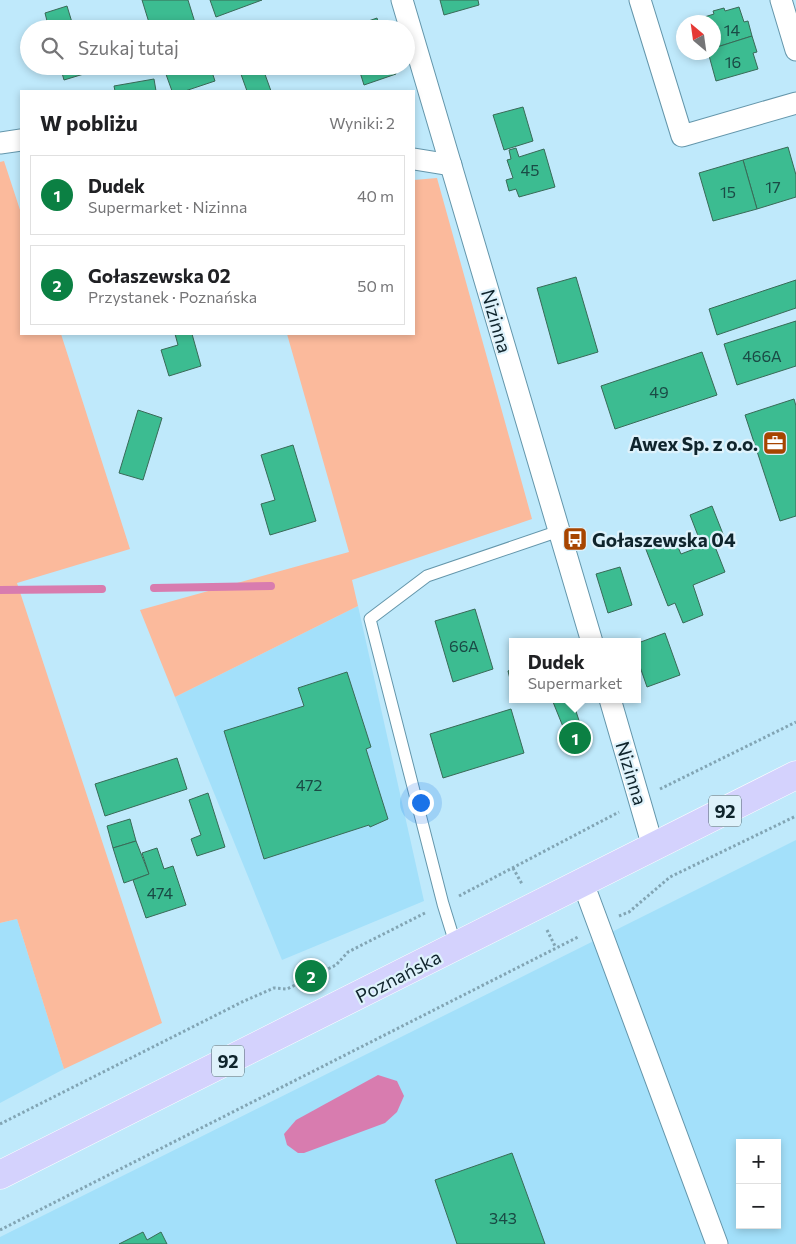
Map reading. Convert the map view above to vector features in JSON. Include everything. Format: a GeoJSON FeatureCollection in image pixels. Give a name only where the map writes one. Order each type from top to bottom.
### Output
{"type":"FeatureCollection","features":[{"type":"Feature","properties":{"kind":"main road","name":"Poznańska"},"geometry":{"type":"LineString","coordinates":[[0,1175],[796,775]]}},
{"type":"Feature","properties":{"kind":"street","name":"Nizinna"},"geometry":{"type":"LineString","coordinates":[[402,0],[408,20]]}},
{"type":"Feature","properties":{"kind":"street"},"geometry":{"type":"LineString","coordinates":[[640,0],[682,136],[796,103]]}},
{"type":"Feature","properties":{"kind":"street"},"geometry":{"type":"LineString","coordinates":[[781,0],[796,50]]}},
{"type":"Feature","properties":{"kind":"street","name":"Nizinna"},"geometry":{"type":"LineString","coordinates":[[415,44],[591,638]]}},
{"type":"Feature","properties":{"kind":"street"},"geometry":{"type":"LineString","coordinates":[[0,143],[20,140]]}},
{"type":"Feature","properties":{"kind":"street"},"geometry":{"type":"LineString","coordinates":[[415,159],[451,164]]}},
{"type":"Feature","properties":{"kind":"street","name":"Nizinna"},"geometry":{"type":"LineString","coordinates":[[611,703],[641,800],[653,847]]}},
{"type":"Feature","properties":{"kind":"street"},"geometry":{"type":"LineString","coordinates":[[583,883],[717,1244]]}},
{"type":"Feature","properties":{"kind":"lane"},"geometry":{"type":"LineString","coordinates":[[456,947],[443,904],[370,619],[427,576],[558,531]]}},
{"type":"Feature","properties":{"kind":"path"},"geometry":{"type":"LineString","coordinates":[[0,1124],[244,1001],[274,988],[287,989],[336,965],[348,952],[796,722]]}},
{"type":"Feature","properties":{"kind":"path"},"geometry":{"type":"LineString","coordinates":[[0,1230],[629,912],[670,877],[796,816]]}},
{"type":"Feature","properties":{"kind":"shaded area"},"geometry":{"type":"Polygon","coordinates":[[[4,161],[20,210],[20,335],[61,335],[130,549],[17,583],[162,1023],[64,1069],[17,919],[0,923],[0,162],[4,161]]]}},
{"type":"Feature","properties":{"kind":"shaded area"},"geometry":{"type":"Polygon","coordinates":[[[437,178],[532,519],[352,580],[358,606],[175,697],[140,610],[349,552],[287,335],[415,335],[415,180],[437,178]]]}},
{"type":"Feature","properties":{"kind":"shaded area"},"geometry":{"type":"Polygon","coordinates":[[[358,606],[424,901],[282,960],[175,697],[358,606]]]}},
{"type":"Feature","properties":{"kind":"shaded area"},"geometry":{"type":"Polygon","coordinates":[[[796,840],[796,1244],[0,1244],[0,1237],[796,840]]]}},
{"type":"Feature","properties":{"kind":"shaded area"},"geometry":{"type":"Polygon","coordinates":[[[17,919],[64,1069],[0,1103],[0,923],[17,919]]]}},
{"type":"Feature","properties":{"kind":"shaded area"},"geometry":{"type":"Polygon","coordinates":[[[378,1075],[397,1081],[404,1096],[397,1112],[385,1123],[304,1153],[298,1153],[287,1145],[284,1134],[296,1120],[378,1075]]]}},
{"type":"Feature","properties":{"kind":"building"},"geometry":{"type":"Polygon","coordinates":[[[142,0],[188,0],[194,20],[148,20],[142,0]]]}},
{"type":"Feature","properties":{"kind":"building"},"geometry":{"type":"Polygon","coordinates":[[[210,0],[262,0],[216,17],[210,0]]]}},
{"type":"Feature","properties":{"kind":"building"},"geometry":{"type":"Polygon","coordinates":[[[440,0],[478,0],[479,5],[444,15],[440,0]]]}},
{"type":"Feature","properties":{"kind":"building"},"geometry":{"type":"Polygon","coordinates":[[[67,6],[71,20],[47,20],[45,13],[67,6]]]}},
{"type":"Feature","properties":{"kind":"building"},"geometry":{"type":"Polygon","coordinates":[[[739,7],[744,22],[748,21],[752,36],[721,46],[721,15],[711,15],[714,14],[713,11],[724,8],[725,11],[739,7]]]}},
{"type":"Feature","properties":{"kind":"building"},"geometry":{"type":"Polygon","coordinates":[[[752,36],[757,52],[753,53],[758,69],[716,81],[710,60],[721,60],[721,46],[752,36]]]}},
{"type":"Feature","properties":{"kind":"building"},"geometry":{"type":"Polygon","coordinates":[[[63,75],[80,75],[64,80],[63,75]]]}},
{"type":"Feature","properties":{"kind":"building"},"geometry":{"type":"Polygon","coordinates":[[[166,75],[213,75],[215,81],[188,90],[172,90],[166,75]]]}},
{"type":"Feature","properties":{"kind":"building"},"geometry":{"type":"Polygon","coordinates":[[[241,75],[265,75],[271,90],[247,90],[241,75]]]}},
{"type":"Feature","properties":{"kind":"building"},"geometry":{"type":"Polygon","coordinates":[[[361,75],[393,75],[364,85],[361,75]]]}},
{"type":"Feature","properties":{"kind":"building"},"geometry":{"type":"Polygon","coordinates":[[[154,79],[156,90],[115,90],[114,86],[154,79]]]}},
{"type":"Feature","properties":{"kind":"building"},"geometry":{"type":"Polygon","coordinates":[[[523,107],[533,141],[504,150],[493,115],[523,107]]]}},
{"type":"Feature","properties":{"kind":"building"},"geometry":{"type":"Polygon","coordinates":[[[788,147],[796,175],[796,197],[757,209],[743,160],[788,147]]]}},
{"type":"Feature","properties":{"kind":"building"},"geometry":{"type":"Polygon","coordinates":[[[516,148],[519,157],[544,149],[555,187],[519,197],[516,189],[509,191],[506,180],[513,178],[507,160],[511,159],[509,150],[516,148]]]}},
{"type":"Feature","properties":{"kind":"building"},"geometry":{"type":"Polygon","coordinates":[[[743,160],[757,209],[713,221],[699,173],[743,160]]]}},
{"type":"Feature","properties":{"kind":"building"},"geometry":{"type":"Polygon","coordinates":[[[576,277],[598,352],[558,364],[537,288],[576,277]]]}},
{"type":"Feature","properties":{"kind":"building"},"geometry":{"type":"Polygon","coordinates":[[[796,280],[796,308],[717,335],[709,309],[796,280]]]}},
{"type":"Feature","properties":{"kind":"building","name":"Awex Sp. z o.o."},"geometry":{"type":"Polygon","coordinates":[[[796,321],[796,366],[737,385],[724,344],[796,321]]]}},
{"type":"Feature","properties":{"kind":"building"},"geometry":{"type":"Polygon","coordinates":[[[175,335],[192,335],[201,366],[169,376],[161,350],[178,345],[175,335]]]}},
{"type":"Feature","properties":{"kind":"building"},"geometry":{"type":"Polygon","coordinates":[[[702,352],[717,395],[615,429],[601,386],[702,352]]]}},
{"type":"Feature","properties":{"kind":"building","name":"Awex Sp. z o.o."},"geometry":{"type":"Polygon","coordinates":[[[794,399],[796,406],[796,516],[780,521],[745,415],[794,399]]]}},
{"type":"Feature","properties":{"kind":"building"},"geometry":{"type":"Polygon","coordinates":[[[138,410],[162,418],[143,480],[119,473],[138,410]]]}},
{"type":"Feature","properties":{"kind":"building"},"geometry":{"type":"Polygon","coordinates":[[[293,445],[316,521],[270,535],[261,504],[275,500],[261,455],[293,445]]]}},
{"type":"Feature","properties":{"kind":"building"},"geometry":{"type":"Polygon","coordinates":[[[712,506],[725,539],[714,544],[725,572],[693,585],[703,615],[683,623],[675,603],[668,606],[645,547],[673,536],[681,554],[702,546],[690,515],[712,506]]]}},
{"type":"Feature","properties":{"kind":"building"},"geometry":{"type":"Polygon","coordinates":[[[620,567],[632,605],[608,613],[596,574],[620,567]]]}},
{"type":"Feature","properties":{"kind":"building"},"geometry":{"type":"Polygon","coordinates":[[[475,609],[493,669],[453,682],[435,621],[475,609]]]}},
{"type":"Feature","properties":{"kind":"building"},"geometry":{"type":"Polygon","coordinates":[[[665,633],[680,675],[647,687],[641,670],[641,642],[665,633]]]}},
{"type":"Feature","properties":{"kind":"building"},"geometry":{"type":"Polygon","coordinates":[[[347,672],[371,747],[366,749],[388,819],[370,827],[369,825],[264,859],[224,731],[304,706],[298,688],[347,672]]]}},
{"type":"Feature","properties":{"kind":"building"},"geometry":{"type":"Polygon","coordinates":[[[553,703],[573,703],[585,739],[570,744],[553,703]]]}},
{"type":"Feature","properties":{"kind":"building"},"geometry":{"type":"Polygon","coordinates":[[[511,709],[524,753],[443,778],[430,734],[511,709]]]}},
{"type":"Feature","properties":{"kind":"building"},"geometry":{"type":"Polygon","coordinates":[[[177,758],[187,789],[105,816],[95,784],[177,758]]]}},
{"type":"Feature","properties":{"kind":"building"},"geometry":{"type":"Polygon","coordinates":[[[208,793],[225,847],[197,856],[191,839],[201,835],[189,800],[208,793]]]}},
{"type":"Feature","properties":{"kind":"building"},"geometry":{"type":"Polygon","coordinates":[[[130,819],[136,841],[113,848],[107,826],[130,819]]]}},
{"type":"Feature","properties":{"kind":"building"},"geometry":{"type":"Polygon","coordinates":[[[136,841],[149,874],[124,883],[113,848],[136,841]]]}},
{"type":"Feature","properties":{"kind":"building"},"geometry":{"type":"Polygon","coordinates":[[[157,848],[164,869],[173,866],[186,905],[146,918],[133,880],[149,874],[142,853],[157,848]]]}},
{"type":"Feature","properties":{"kind":"building"},"geometry":{"type":"Polygon","coordinates":[[[512,1153],[545,1244],[457,1244],[435,1180],[512,1153]]]}},
{"type":"Feature","properties":{"kind":"building"},"geometry":{"type":"Polygon","coordinates":[[[143,1232],[147,1240],[161,1232],[167,1244],[119,1244],[143,1232]]]}},
{"type":"Feature","properties":{"kind":"waterway"},"geometry":{"type":"LineString","coordinates":[[154,588],[271,586]]}},
{"type":"Feature","properties":{"kind":"waterway"},"geometry":{"type":"LineString","coordinates":[[0,590],[102,589]]}},
{"type":"Feature","properties":{"kind":"place","name":"Awex Sp. z o.o."},"geometry":{"type":"Point","coordinates":[775,443]}},
{"type":"Feature","properties":{"kind":"place","name":"Gołaszewska 04"},"geometry":{"type":"Point","coordinates":[575,539]}},
{"type":"Feature","properties":{"kind":"place","name":"Dudek"},"geometry":{"type":"Point","coordinates":[575,738]}},
{"type":"Feature","properties":{"kind":"place","name":"Gołaszewska 02"},"geometry":{"type":"Point","coordinates":[311,976]}}]}
